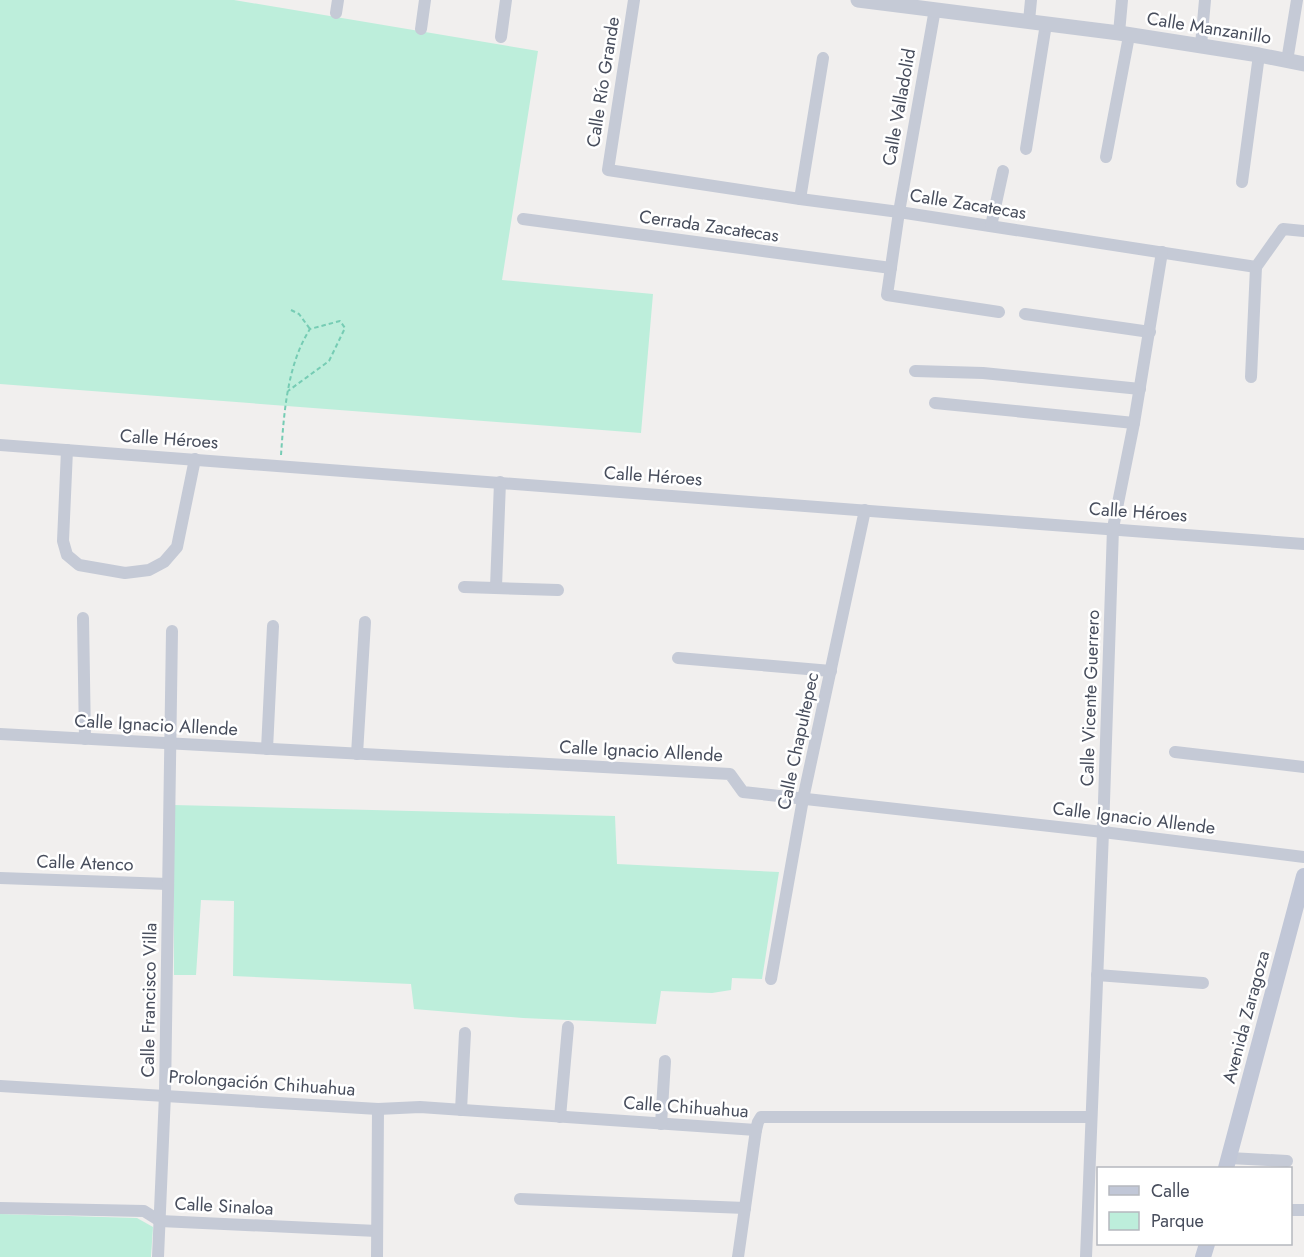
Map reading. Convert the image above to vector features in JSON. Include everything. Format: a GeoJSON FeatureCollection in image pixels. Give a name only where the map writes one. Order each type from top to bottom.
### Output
{"type":"FeatureCollection","features":[{"type":"Feature","properties":{"kind":"main road","name":"Avenida Zaragoza"},"geometry":{"type":"LineString","coordinates":[[1228,1163],[1304,876]]}},
{"type":"Feature","properties":{"kind":"street"},"geometry":{"type":"LineString","coordinates":[[421,29],[425,0]]}},
{"type":"Feature","properties":{"kind":"street"},"geometry":{"type":"LineString","coordinates":[[501,37],[506,0]]}},
{"type":"Feature","properties":{"kind":"street","name":"Calle Río Grande"},"geometry":{"type":"LineString","coordinates":[[608,170],[634,0]]}},
{"type":"Feature","properties":{"kind":"street","name":"Calle Manzanillo"},"geometry":{"type":"LineString","coordinates":[[858,0],[904,2],[935,9],[1201,45],[1304,64]]}},
{"type":"Feature","properties":{"kind":"street"},"geometry":{"type":"LineString","coordinates":[[1029,21],[1031,0]]}},
{"type":"Feature","properties":{"kind":"street"},"geometry":{"type":"LineString","coordinates":[[1106,157],[1124,34],[1122,0]]}},
{"type":"Feature","properties":{"kind":"street"},"geometry":{"type":"LineString","coordinates":[[1201,45],[1205,0]]}},
{"type":"Feature","properties":{"kind":"street"},"geometry":{"type":"LineString","coordinates":[[1287,61],[1297,0]]}},
{"type":"Feature","properties":{"kind":"street","name":"Calle Valladolid"},"geometry":{"type":"LineString","coordinates":[[899,212],[935,9]]}},
{"type":"Feature","properties":{"kind":"street"},"geometry":{"type":"LineString","coordinates":[[1026,149],[1046,24]]}},
{"type":"Feature","properties":{"kind":"street"},"geometry":{"type":"LineString","coordinates":[[1242,182],[1259,55]]}},
{"type":"Feature","properties":{"kind":"street"},"geometry":{"type":"LineString","coordinates":[[800,199],[823,58]]}},
{"type":"Feature","properties":{"kind":"street","name":"Calle Zacatecas"},"geometry":{"type":"LineString","coordinates":[[608,170],[1256,267]]}},
{"type":"Feature","properties":{"kind":"street"},"geometry":{"type":"LineString","coordinates":[[991,226],[1003,171]]}},
{"type":"Feature","properties":{"kind":"street"},"geometry":{"type":"LineString","coordinates":[[899,212],[887,296],[999,312]]}},
{"type":"Feature","properties":{"kind":"street","name":"Cerrada Zacatecas"},"geometry":{"type":"LineString","coordinates":[[523,219],[891,268]]}},
{"type":"Feature","properties":{"kind":"street"},"geometry":{"type":"LineString","coordinates":[[1251,377],[1256,267],[1283,229],[1304,231]]}},
{"type":"Feature","properties":{"kind":"street","name":"Calle Vicente Guerrero"},"geometry":{"type":"LineString","coordinates":[[1086,1257],[1093,1216],[1090,1117],[1104,832],[1113,528],[1134,423],[1162,252]]}},
{"type":"Feature","properties":{"kind":"street"},"geometry":{"type":"LineString","coordinates":[[1025,314],[1150,332]]}},
{"type":"Feature","properties":{"kind":"street"},"geometry":{"type":"LineString","coordinates":[[915,371],[983,373],[1140,389]]}},
{"type":"Feature","properties":{"kind":"street"},"geometry":{"type":"LineString","coordinates":[[935,404],[1134,423]]}},
{"type":"Feature","properties":{"kind":"street","name":"Calle Héroes"},"geometry":{"type":"LineString","coordinates":[[0,445],[1304,544]]}},
{"type":"Feature","properties":{"kind":"street"},"geometry":{"type":"LineString","coordinates":[[67,450],[63,542],[67,555],[79,565],[125,573],[149,570],[164,562],[177,547],[195,459]]}},
{"type":"Feature","properties":{"kind":"street"},"geometry":{"type":"LineString","coordinates":[[496,587],[500,482]]}},
{"type":"Feature","properties":{"kind":"street","name":"Calle Chapultepec"},"geometry":{"type":"LineString","coordinates":[[771,979],[803,799],[865,510]]}},
{"type":"Feature","properties":{"kind":"street"},"geometry":{"type":"LineString","coordinates":[[464,587],[558,590]]}},
{"type":"Feature","properties":{"kind":"street"},"geometry":{"type":"LineString","coordinates":[[83,618],[85,739]]}},
{"type":"Feature","properties":{"kind":"street"},"geometry":{"type":"LineString","coordinates":[[357,754],[365,622]]}},
{"type":"Feature","properties":{"kind":"street"},"geometry":{"type":"LineString","coordinates":[[267,749],[273,626]]}},
{"type":"Feature","properties":{"kind":"street","name":"Calle Francisco Villa"},"geometry":{"type":"LineString","coordinates":[[158,1257],[165,1094],[172,631]]}},
{"type":"Feature","properties":{"kind":"street"},"geometry":{"type":"LineString","coordinates":[[678,658],[831,671]]}},
{"type":"Feature","properties":{"kind":"street","name":"Calle Ignacio Allende"},"geometry":{"type":"LineString","coordinates":[[0,734],[730,774],[743,792],[1104,832],[1304,857]]}},
{"type":"Feature","properties":{"kind":"street"},"geometry":{"type":"LineString","coordinates":[[1175,752],[1304,767]]}},
{"type":"Feature","properties":{"kind":"street","name":"Calle Atenco"},"geometry":{"type":"LineString","coordinates":[[0,878],[168,884]]}},
{"type":"Feature","properties":{"kind":"street"},"geometry":{"type":"LineString","coordinates":[[1096,975],[1203,982]]}},
{"type":"Feature","properties":{"kind":"street"},"geometry":{"type":"LineString","coordinates":[[560,1117],[568,1027]]}},
{"type":"Feature","properties":{"kind":"street"},"geometry":{"type":"LineString","coordinates":[[461,1110],[465,1034]]}},
{"type":"Feature","properties":{"kind":"street"},"geometry":{"type":"LineString","coordinates":[[662,1124],[665,1061]]}},
{"type":"Feature","properties":{"kind":"street","name":"Prolongación Chihuahua"},"geometry":{"type":"LineString","coordinates":[[0,1086],[165,1094],[378,1109]]}},
{"type":"Feature","properties":{"kind":"street","name":"Calle Chihuahua"},"geometry":{"type":"LineString","coordinates":[[378,1109],[420,1107],[756,1130],[761,1117],[767,1115],[1090,1117]]}},
{"type":"Feature","properties":{"kind":"street"},"geometry":{"type":"LineString","coordinates":[[377,1257],[378,1109]]}},
{"type":"Feature","properties":{"kind":"street"},"geometry":{"type":"LineString","coordinates":[[738,1257],[756,1130]]}},
{"type":"Feature","properties":{"kind":"street"},"geometry":{"type":"LineString","coordinates":[[1228,1163],[1287,1161]]}},
{"type":"Feature","properties":{"kind":"street"},"geometry":{"type":"LineString","coordinates":[[520,1199],[745,1208]]}},
{"type":"Feature","properties":{"kind":"street","name":"Calle Sinaloa"},"geometry":{"type":"LineString","coordinates":[[0,1208],[144,1211],[160,1221],[377,1231]]}},
{"type":"Feature","properties":{"kind":"path"},"geometry":{"type":"LineString","coordinates":[[291,310],[299,314],[310,329]]}},
{"type":"Feature","properties":{"kind":"path"},"geometry":{"type":"LineString","coordinates":[[280,465],[288,391],[300,345],[310,329],[340,321],[345,328],[329,361],[288,391]]}},
{"type":"Feature","properties":{"kind":"green space"},"geometry":{"type":"Polygon","coordinates":[[[0,0],[234,0],[538,51],[502,280],[653,294],[641,433],[0,384],[0,0]]]}},
{"type":"Feature","properties":{"kind":"green space"},"geometry":{"type":"Polygon","coordinates":[[[173,805],[615,816],[617,864],[779,872],[762,979],[732,978],[731,990],[712,993],[661,991],[656,1024],[523,1018],[414,1009],[411,984],[233,976],[234,901],[201,900],[196,975],[174,975],[173,805]]]}},
{"type":"Feature","properties":{"kind":"green space"},"geometry":{"type":"Polygon","coordinates":[[[0,1214],[137,1218],[153,1227],[151,1257],[0,1257],[0,1214]]]}}]}
